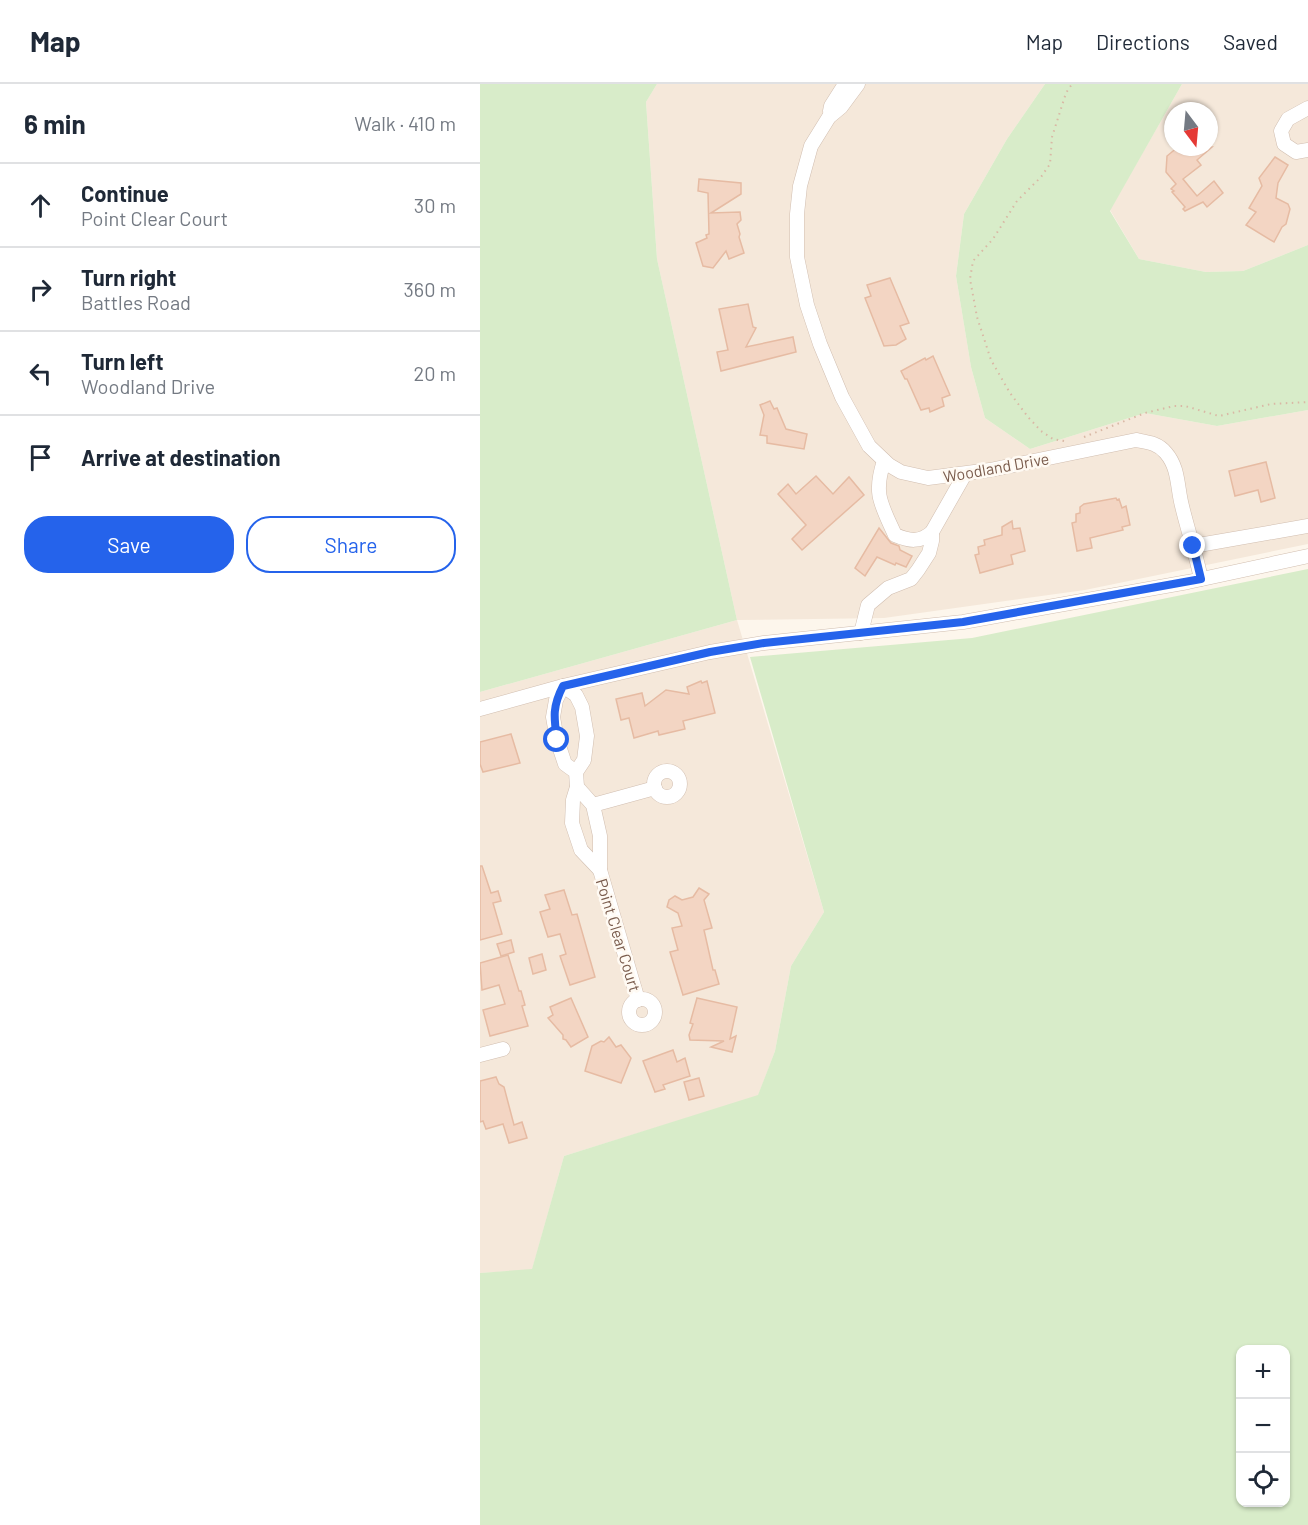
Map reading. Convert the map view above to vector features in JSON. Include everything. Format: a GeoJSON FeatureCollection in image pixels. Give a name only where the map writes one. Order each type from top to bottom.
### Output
{"type":"FeatureCollection","features":[{"type":"Feature","properties":{"kind":"street","name":"Woodland Drive"},"geometry":{"type":"LineString","coordinates":[[829,117],[831,106],[845,84]]}},
{"type":"Feature","properties":{"kind":"street","name":"Woodland Drive"},"geometry":{"type":"LineString","coordinates":[[858,84],[841,107],[829,117],[811,146],[800,186],[797,214],[797,257],[807,305],[831,370],[869,446],[884,461],[901,472],[927,478],[965,474],[1136,440],[1153,443],[1164,450],[1173,462],[1178,476],[1181,504],[1201,579]]}},
{"type":"Feature","properties":{"kind":"street"},"geometry":{"type":"LineString","coordinates":[[1308,108],[1288,119],[1281,131],[1284,144],[1296,152],[1308,150]]}},
{"type":"Feature","properties":{"kind":"street"},"geometry":{"type":"LineString","coordinates":[[884,461],[877,491],[881,503],[895,535],[914,540],[925,538],[932,532],[965,474]]}},
{"type":"Feature","properties":{"kind":"street"},"geometry":{"type":"LineString","coordinates":[[1193,546],[1308,526]]}},
{"type":"Feature","properties":{"kind":"street"},"geometry":{"type":"LineString","coordinates":[[861,633],[867,605],[888,588],[911,579],[929,553],[932,532]]}},
{"type":"Feature","properties":{"kind":"street"},"geometry":{"type":"LineString","coordinates":[[480,709],[563,686],[721,650],[764,643],[963,622],[1201,579],[1308,556]]}},
{"type":"Feature","properties":{"kind":"street"},"geometry":{"type":"LineString","coordinates":[[563,686],[556,700],[554,717],[557,740],[565,764],[576,772]]}},
{"type":"Feature","properties":{"kind":"street","name":"Point Clear Court"},"geometry":{"type":"LineString","coordinates":[[563,686],[576,695],[582,707],[586,736],[584,760],[576,772],[577,787],[573,800],[572,823],[581,850],[600,870]]}},
{"type":"Feature","properties":{"kind":"street","name":"Point Clear Court"},"geometry":{"type":"LineString","coordinates":[[577,787],[593,806],[600,836],[600,870],[639,1000]]}},
{"type":"Feature","properties":{"kind":"street"},"geometry":{"type":"LineString","coordinates":[[593,806],[655,788]]}},
{"type":"Feature","properties":{"kind":"street"},"geometry":{"type":"LineString","coordinates":[[480,1055],[503,1048]]}},
{"type":"Feature","properties":{"kind":"path"},"geometry":{"type":"LineString","coordinates":[[1069,441],[1053,439],[1041,431],[1010,393],[992,360],[977,317],[970,279],[973,261],[993,239],[1017,201],[1041,177],[1050,164],[1052,137],[1066,93],[1072,84]]}},
{"type":"Feature","properties":{"kind":"path"},"geometry":{"type":"LineString","coordinates":[[1076,440],[1145,413],[1174,406],[1185,406],[1219,416],[1271,404],[1308,402]]}},
{"type":"Feature","properties":{"kind":"shaded area"},"geometry":{"type":"Polygon","coordinates":[[[657,84],[1045,84],[1007,139],[964,214],[956,276],[971,367],[985,418],[1030,449],[1145,413],[1217,426],[1308,410],[1308,544],[1085,590],[884,618],[737,620],[657,259],[646,102],[657,84]]]}},
{"type":"Feature","properties":{"kind":"shaded area"},"geometry":{"type":"Polygon","coordinates":[[[1182,84],[1308,84],[1308,245],[1243,271],[1206,272],[1139,259],[1110,210],[1164,116],[1164,156],[1218,156],[1218,102],[1172,102],[1182,84]]]}},
{"type":"Feature","properties":{"kind":"shaded area"},"geometry":{"type":"Polygon","coordinates":[[[737,620],[824,912],[791,966],[775,1051],[758,1096],[564,1156],[532,1270],[480,1273],[480,692],[737,620]]]}},
{"type":"Feature","properties":{"kind":"green space"},"geometry":{"type":"Polygon","coordinates":[[[480,84],[657,84],[646,102],[657,259],[737,620],[480,692],[480,84]]]}},
{"type":"Feature","properties":{"kind":"green space"},"geometry":{"type":"Polygon","coordinates":[[[1045,84],[1182,84],[1172,102],[1164,102],[1164,116],[1110,211],[1139,259],[1206,272],[1243,271],[1308,245],[1308,410],[1217,426],[1145,413],[1030,449],[985,418],[971,367],[956,276],[964,214],[1007,139],[1045,84]]]}},
{"type":"Feature","properties":{"kind":"green space"},"geometry":{"type":"Polygon","coordinates":[[[1308,569],[1308,1525],[480,1525],[480,1273],[532,1269],[564,1156],[758,1095],[775,1051],[791,966],[824,912],[750,657],[972,638],[1308,569]]]}},
{"type":"Feature","properties":{"kind":"building"},"geometry":{"type":"Polygon","coordinates":[[[1167,156],[1202,156],[1197,160],[1201,165],[1183,179],[1197,196],[1214,181],[1223,193],[1207,207],[1203,202],[1185,211],[1183,209],[1185,207],[1171,189],[1176,184],[1166,172],[1167,156]]]}},
{"type":"Feature","properties":{"kind":"building"},"geometry":{"type":"Polygon","coordinates":[[[1275,157],[1288,165],[1278,183],[1276,198],[1288,204],[1290,209],[1286,224],[1274,242],[1246,225],[1256,212],[1249,208],[1262,186],[1259,178],[1275,157]]]}},
{"type":"Feature","properties":{"kind":"building"},"geometry":{"type":"Polygon","coordinates":[[[699,179],[741,183],[741,194],[711,213],[740,212],[741,220],[737,224],[744,253],[729,259],[726,251],[713,268],[703,266],[696,243],[707,238],[706,235],[709,234],[708,193],[698,191],[699,179]]]}},
{"type":"Feature","properties":{"kind":"building"},"geometry":{"type":"Polygon","coordinates":[[[890,278],[909,323],[900,326],[906,339],[896,345],[884,346],[865,298],[871,296],[867,285],[890,278]]]}},
{"type":"Feature","properties":{"kind":"building"},"geometry":{"type":"Polygon","coordinates":[[[748,304],[753,327],[756,328],[746,347],[793,337],[796,352],[721,371],[717,352],[728,350],[719,309],[748,304]]]}},
{"type":"Feature","properties":{"kind":"building"},"geometry":{"type":"Polygon","coordinates":[[[933,356],[950,395],[942,398],[944,406],[930,412],[929,408],[921,410],[901,371],[933,356]]]}},
{"type":"Feature","properties":{"kind":"building"},"geometry":{"type":"Polygon","coordinates":[[[770,401],[774,409],[777,408],[786,429],[807,434],[804,449],[767,443],[767,436],[760,435],[764,415],[760,405],[770,401]]]}},
{"type":"Feature","properties":{"kind":"building"},"geometry":{"type":"Polygon","coordinates":[[[1266,462],[1275,498],[1261,502],[1258,490],[1235,496],[1229,471],[1266,462]]]}},
{"type":"Feature","properties":{"kind":"building"},"geometry":{"type":"Polygon","coordinates":[[[816,476],[833,494],[849,477],[864,495],[802,550],[792,539],[806,525],[778,494],[788,484],[796,494],[816,476]]]}},
{"type":"Feature","properties":{"kind":"building"},"geometry":{"type":"Polygon","coordinates":[[[1119,499],[1122,508],[1126,506],[1130,525],[1122,527],[1123,530],[1090,538],[1092,548],[1077,551],[1072,523],[1076,522],[1076,514],[1080,513],[1080,507],[1084,504],[1119,499]]]}},
{"type":"Feature","properties":{"kind":"building"},"geometry":{"type":"Polygon","coordinates":[[[1012,521],[1013,529],[1020,528],[1025,551],[1011,555],[1013,564],[980,573],[975,555],[979,554],[978,547],[985,545],[984,540],[1002,535],[1002,527],[1012,521]]]}},
{"type":"Feature","properties":{"kind":"building"},"geometry":{"type":"Polygon","coordinates":[[[879,528],[891,543],[912,556],[906,567],[877,557],[865,576],[855,568],[879,528]]]}},
{"type":"Feature","properties":{"kind":"building"},"geometry":{"type":"Polygon","coordinates":[[[701,681],[702,683],[707,681],[715,713],[683,721],[685,729],[659,735],[658,731],[634,738],[629,718],[621,720],[616,699],[642,693],[645,706],[666,690],[689,694],[687,687],[701,681]]]}},
{"type":"Feature","properties":{"kind":"building"},"geometry":{"type":"Polygon","coordinates":[[[511,734],[520,763],[483,772],[480,764],[480,742],[511,734]]]}},
{"type":"Feature","properties":{"kind":"building"},"geometry":{"type":"Polygon","coordinates":[[[480,866],[482,866],[491,893],[498,891],[501,901],[493,903],[502,934],[480,940],[480,866]]]}},
{"type":"Feature","properties":{"kind":"building"},"geometry":{"type":"Polygon","coordinates":[[[699,888],[709,894],[704,900],[712,928],[704,930],[713,970],[715,970],[719,984],[683,995],[670,952],[678,950],[672,928],[682,926],[678,913],[667,907],[669,900],[675,896],[682,900],[693,897],[699,888]]]}},
{"type":"Feature","properties":{"kind":"building"},"geometry":{"type":"Polygon","coordinates":[[[564,890],[572,915],[577,914],[595,977],[570,985],[560,956],[566,954],[560,934],[548,937],[540,912],[550,909],[545,895],[564,890]]]}},
{"type":"Feature","properties":{"kind":"building"},"geometry":{"type":"Polygon","coordinates":[[[511,940],[514,952],[501,956],[497,944],[511,940]]]}},
{"type":"Feature","properties":{"kind":"building"},"geometry":{"type":"Polygon","coordinates":[[[542,954],[546,970],[533,974],[529,958],[542,954]]]}},
{"type":"Feature","properties":{"kind":"building"},"geometry":{"type":"Polygon","coordinates":[[[508,955],[525,1005],[522,1006],[528,1026],[490,1036],[483,1010],[505,1004],[499,985],[482,990],[480,963],[508,955]]]}},
{"type":"Feature","properties":{"kind":"building"},"geometry":{"type":"Polygon","coordinates":[[[571,998],[588,1037],[571,1047],[548,1018],[553,1015],[550,1007],[571,998]]]}},
{"type":"Feature","properties":{"kind":"building"},"geometry":{"type":"Polygon","coordinates":[[[697,998],[737,1007],[730,1039],[736,1036],[732,1052],[711,1047],[724,1041],[690,1040],[689,1035],[693,1024],[690,1023],[697,998]]]}},
{"type":"Feature","properties":{"kind":"building"},"geometry":{"type":"Polygon","coordinates":[[[609,1037],[616,1047],[621,1045],[631,1058],[621,1083],[585,1071],[592,1046],[601,1041],[604,1042],[609,1037]]]}},
{"type":"Feature","properties":{"kind":"building"},"geometry":{"type":"Polygon","coordinates":[[[673,1050],[677,1062],[685,1058],[690,1076],[663,1085],[665,1089],[655,1092],[643,1061],[673,1050]]]}},
{"type":"Feature","properties":{"kind":"building"},"geometry":{"type":"Polygon","coordinates":[[[496,1077],[499,1084],[504,1087],[514,1125],[522,1122],[527,1138],[509,1143],[503,1124],[486,1129],[483,1121],[480,1122],[480,1081],[496,1077]]]}},
{"type":"Feature","properties":{"kind":"building"},"geometry":{"type":"Polygon","coordinates":[[[699,1078],[704,1096],[689,1100],[684,1082],[699,1078]]]}},
{"type":"Feature","properties":{"kind":"route"},"geometry":{"type":"LineString","coordinates":[[557,740],[554,717],[556,700],[563,686],[710,652],[764,643],[963,622],[1188,582],[1201,579],[1193,546]]}}]}
